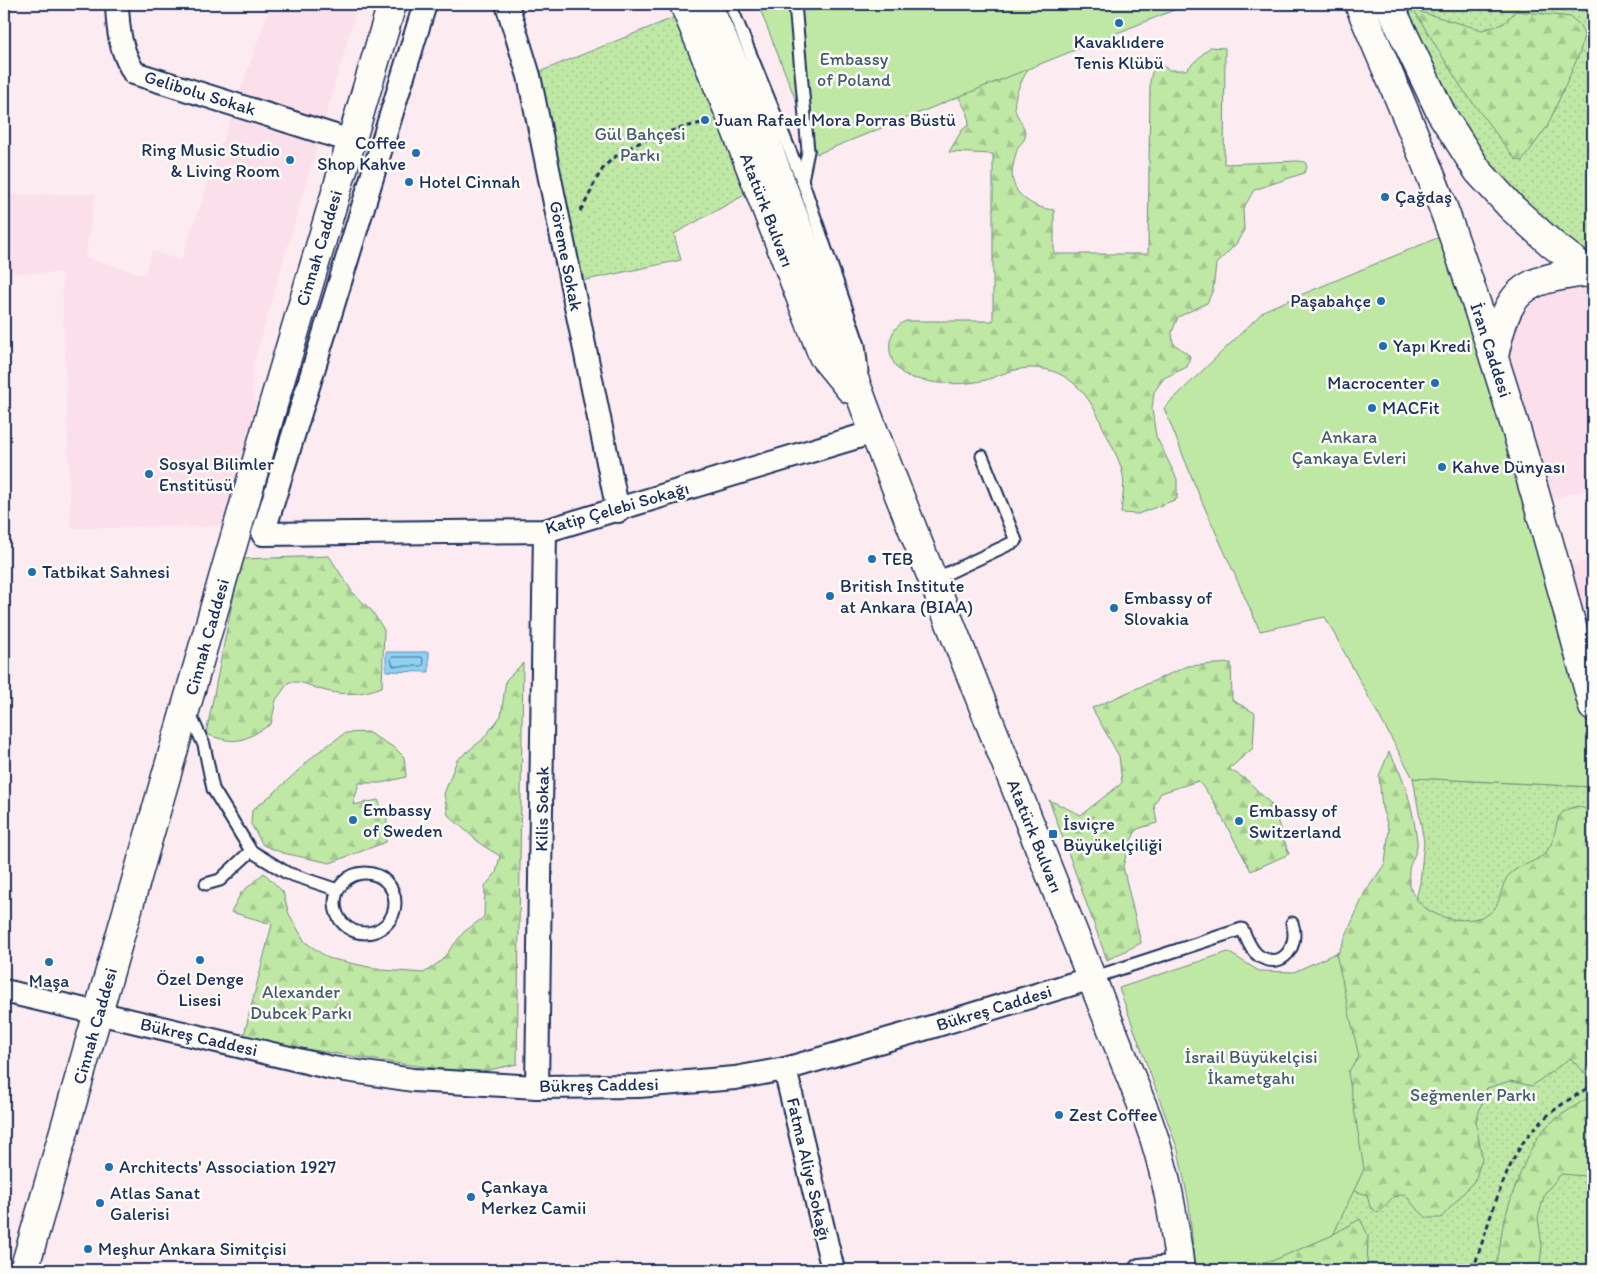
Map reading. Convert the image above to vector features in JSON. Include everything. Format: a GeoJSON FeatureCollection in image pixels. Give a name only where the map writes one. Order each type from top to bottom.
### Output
{"type":"FeatureCollection","features":[{"type":"Feature","properties":{"kind":"main road"},"geometry":{"type":"LineString","coordinates":[[270,415],[264,396],[265,370],[335,136],[372,4]]}},
{"type":"Feature","properties":{"kind":"main road","name":"Cinnah Caddesi"},"geometry":{"type":"LineString","coordinates":[[24,1270],[270,415],[392,4]]}},
{"type":"Feature","properties":{"kind":"main road","name":"Atatürk Bulvarı"},"geometry":{"type":"LineString","coordinates":[[684,4],[732,116],[823,356],[869,420]]}},
{"type":"Feature","properties":{"kind":"main road","name":"Atatürk Bulvarı"},"geometry":{"type":"LineString","coordinates":[[707,4],[752,105],[869,420],[1162,1158],[1172,1202],[1180,1268]]}},
{"type":"Feature","properties":{"kind":"main road","name":"İran Caddesi"},"geometry":{"type":"LineString","coordinates":[[1359,4],[1447,219],[1494,356],[1526,458],[1593,707]]}},
{"type":"Feature","properties":{"kind":"main road"},"geometry":{"type":"LineString","coordinates":[[1388,4],[1441,113],[1478,172],[1518,214],[1590,274]]}},
{"type":"Feature","properties":{"kind":"main road"},"geometry":{"type":"LineString","coordinates":[[1494,356],[1506,311],[1519,291],[1547,279],[1590,274]]}},
{"type":"Feature","properties":{"kind":"street","name":"Gelibolu Sokak"},"geometry":{"type":"LineString","coordinates":[[116,4],[118,30],[123,55],[134,73],[335,136]]}},
{"type":"Feature","properties":{"kind":"street","name":"Katip Çelebi Sokağı"},"geometry":{"type":"LineString","coordinates":[[425,4],[263,534],[545,531],[618,511],[869,420]]}},
{"type":"Feature","properties":{"kind":"street","name":"Göreme Sokak"},"geometry":{"type":"LineString","coordinates":[[506,4],[529,76],[618,511]]}},
{"type":"Feature","properties":{"kind":"street","name":"Kilis Sokak"},"geometry":{"type":"LineString","coordinates":[[537,1087],[545,531]]}},
{"type":"Feature","properties":{"kind":"street","name":"Bükreş Caddesi"},"geometry":{"type":"LineString","coordinates":[[4,991],[332,1068],[413,1080],[537,1087],[638,1086],[735,1078],[785,1069],[1092,978]]}},
{"type":"Feature","properties":{"kind":"street","name":"Fatma Aliye Sokağı"},"geometry":{"type":"LineString","coordinates":[[785,1069],[832,1270]]}},
{"type":"Feature","properties":{"kind":"street"},"geometry":{"type":"LineString","coordinates":[[1140,1270],[1180,1268]]}},
{"type":"Feature","properties":{"kind":"lane"},"geometry":{"type":"LineString","coordinates":[[730,4],[802,180],[859,346],[869,420]]}},
{"type":"Feature","properties":{"kind":"lane"},"geometry":{"type":"LineString","coordinates":[[795,4],[808,151],[802,180]]}},
{"type":"Feature","properties":{"kind":"lane"},"geometry":{"type":"LineString","coordinates":[[934,580],[1016,541],[982,456]]}},
{"type":"Feature","properties":{"kind":"lane"},"geometry":{"type":"LineString","coordinates":[[187,706],[204,745],[214,790],[251,851],[287,873],[338,890]]}},
{"type":"Feature","properties":{"kind":"lane"},"geometry":{"type":"LineString","coordinates":[[206,884],[220,880],[251,851]]}},
{"type":"Feature","properties":{"kind":"lane"},"geometry":{"type":"LineString","coordinates":[[358,873],[378,875],[392,888],[395,907],[392,916],[378,930],[359,932],[350,928],[342,922],[337,913],[335,903],[338,890],[349,877],[358,873]]}},
{"type":"Feature","properties":{"kind":"lane"},"geometry":{"type":"LineString","coordinates":[[1092,978],[1242,929],[1252,948],[1259,956],[1269,959],[1280,958],[1289,953],[1294,944],[1296,933],[1292,923]]}},
{"type":"Feature","properties":{"kind":"path"},"geometry":{"type":"LineString","coordinates":[[559,220],[579,213],[593,183],[614,158],[634,146],[661,135],[732,116]]}},
{"type":"Feature","properties":{"kind":"path"},"geometry":{"type":"LineString","coordinates":[[1473,1270],[1489,1221],[1521,1146],[1538,1126],[1554,1112],[1593,1085]]}},
{"type":"Feature","properties":{"kind":"shaded area"},"geometry":{"type":"Polygon","coordinates":[[[271,4],[358,4],[253,365],[252,389],[257,407],[229,526],[71,528],[62,273],[4,273],[4,195],[95,194],[85,258],[144,275],[152,251],[181,261],[271,4]]]}},
{"type":"Feature","properties":{"kind":"shaded area"},"geometry":{"type":"Polygon","coordinates":[[[1593,275],[1593,488],[1539,502],[1501,324],[1512,299],[1593,275]]]}},
{"type":"Feature","properties":{"kind":"shaded area"},"geometry":{"type":"Polygon","coordinates":[[[1593,559],[1593,630],[1575,634],[1557,568],[1593,559]]]}},
{"type":"Feature","properties":{"kind":"green space","name":"Embassy of Poland"},"geometry":{"type":"Polygon","coordinates":[[[758,4],[1189,4],[817,154],[758,4]]]}},
{"type":"Feature","properties":{"kind":"green space"},"geometry":{"type":"Polygon","coordinates":[[[1389,4],[1458,4],[1475,9],[1483,9],[1497,4],[1593,4],[1593,275],[1512,208],[1389,4]]]}},
{"type":"Feature","properties":{"kind":"green space"},"geometry":{"type":"Polygon","coordinates":[[[1414,10],[1482,30],[1503,24],[1516,11],[1571,17],[1580,25],[1584,35],[1580,52],[1547,127],[1522,161],[1515,159],[1461,87],[1414,10]]]}},
{"type":"Feature","properties":{"kind":"green space","name":"Gül Bahçesi Parkı"},"geometry":{"type":"Polygon","coordinates":[[[688,12],[759,187],[674,234],[681,260],[572,283],[529,76],[688,12]]]}},
{"type":"Feature","properties":{"kind":"green space"},"geometry":{"type":"Polygon","coordinates":[[[1041,47],[1016,95],[1015,109],[1025,134],[1017,149],[1012,175],[1017,191],[1029,202],[1045,209],[1054,210],[1054,254],[1148,254],[1150,83],[1152,72],[1161,65],[1169,70],[1186,70],[1210,47],[1225,48],[1224,164],[1298,161],[1305,162],[1307,167],[1304,173],[1254,190],[1243,209],[1244,230],[1236,244],[1216,264],[1213,290],[1207,303],[1178,317],[1172,332],[1173,343],[1190,356],[1187,367],[1164,378],[1154,392],[1152,409],[1156,436],[1177,479],[1177,499],[1138,514],[1121,513],[1124,480],[1114,450],[1088,399],[1069,380],[1058,373],[1045,369],[1031,368],[1011,371],[978,382],[962,384],[937,383],[907,376],[894,364],[891,356],[890,339],[893,332],[906,321],[993,321],[993,154],[949,152],[962,130],[969,125],[968,114],[944,70],[1041,47]]]}},
{"type":"Feature","properties":{"kind":"green space","name":"Ankara Çankaya Evleri"},"geometry":{"type":"Polygon","coordinates":[[[1442,236],[1488,369],[1566,637],[1593,747],[1593,787],[1413,778],[1325,617],[1260,631],[1199,495],[1164,408],[1265,310],[1442,236]]]}},
{"type":"Feature","properties":{"kind":"green space"},"geometry":{"type":"Polygon","coordinates":[[[329,556],[353,593],[372,611],[384,630],[382,687],[366,692],[343,694],[301,683],[289,682],[276,700],[271,724],[240,740],[226,740],[206,734],[241,559],[329,556]]]}},
{"type":"Feature","properties":{"kind":"green space","name":"Alexander Dubcek Parkı"},"geometry":{"type":"Polygon","coordinates":[[[523,663],[517,1064],[474,1073],[395,1063],[243,1039],[272,924],[231,912],[241,893],[264,873],[283,892],[289,914],[305,942],[328,958],[382,970],[424,973],[441,961],[464,932],[484,917],[485,886],[496,873],[500,856],[482,845],[448,815],[444,794],[457,760],[482,740],[501,716],[506,680],[523,663]]]}},
{"type":"Feature","properties":{"kind":"green space"},"geometry":{"type":"Polygon","coordinates":[[[1231,663],[1232,700],[1255,713],[1253,748],[1229,769],[1247,780],[1272,805],[1289,854],[1251,871],[1211,797],[1198,781],[1161,793],[1154,805],[1157,823],[1137,829],[1128,846],[1123,867],[1141,943],[1107,960],[1049,800],[1081,815],[1122,783],[1119,756],[1092,708],[1188,666],[1231,663]]]}},
{"type":"Feature","properties":{"kind":"green space"},"geometry":{"type":"Polygon","coordinates":[[[367,732],[395,748],[404,757],[406,777],[381,783],[359,783],[353,805],[378,800],[387,818],[386,842],[330,863],[283,853],[263,845],[251,824],[252,810],[275,792],[317,753],[345,733],[367,732]]]}},
{"type":"Feature","properties":{"kind":"green space"},"geometry":{"type":"Polygon","coordinates":[[[1389,752],[1404,784],[1411,806],[1415,829],[1417,845],[1409,870],[1409,884],[1414,896],[1422,905],[1444,917],[1457,920],[1482,917],[1489,914],[1497,904],[1509,875],[1518,868],[1538,859],[1547,851],[1554,836],[1559,817],[1563,813],[1578,806],[1588,810],[1593,818],[1593,1073],[1588,1076],[1570,1058],[1532,1086],[1510,1081],[1487,1088],[1476,1121],[1482,1159],[1475,1180],[1441,1218],[1427,1218],[1405,1194],[1393,1197],[1378,1213],[1370,1207],[1367,1195],[1342,1187],[1331,970],[1365,892],[1385,864],[1389,830],[1382,808],[1379,776],[1389,752]]]}},
{"type":"Feature","properties":{"kind":"green space","name":"Seğmenler Parkı"},"geometry":{"type":"Polygon","coordinates":[[[1413,778],[1593,787],[1593,1270],[1195,1270],[1272,1261],[1359,1057],[1336,953],[1361,945],[1411,919],[1420,883],[1424,842],[1413,778]]]}},
{"type":"Feature","properties":{"kind":"green space","name":"İsrail Büyükelçisi İkametgahı"},"geometry":{"type":"Polygon","coordinates":[[[1228,952],[1259,971],[1294,972],[1336,953],[1359,1057],[1348,1072],[1364,1169],[1333,1235],[1272,1261],[1195,1270],[1189,1204],[1178,1150],[1119,988],[1228,952]]]}},
{"type":"Feature","properties":{"kind":"green space"},"geometry":{"type":"Polygon","coordinates":[[[1593,1094],[1593,1196],[1585,1176],[1561,1174],[1545,1193],[1538,1218],[1542,1246],[1539,1270],[1492,1270],[1497,1258],[1502,1228],[1511,1200],[1533,1145],[1546,1127],[1593,1094]]]}},
{"type":"Feature","properties":{"kind":"green space"},"geometry":{"type":"Polygon","coordinates":[[[1360,1219],[1368,1235],[1367,1270],[1201,1270],[1201,1259],[1332,1235],[1360,1219]]]}},
{"type":"Feature","properties":{"kind":"water"},"geometry":{"type":"Polygon","coordinates":[[[386,652],[429,652],[429,672],[386,671],[386,652]]]}},
{"type":"Feature","properties":{"kind":"place","name":"Kavaklıdere Tenis Klübü"},"geometry":{"type":"Point","coordinates":[1119,23]}},
{"type":"Feature","properties":{"kind":"place","name":"Juan Rafael Mora Porras Büstü"},"geometry":{"type":"Point","coordinates":[705,120]}},
{"type":"Feature","properties":{"kind":"place","name":"Coffee Shop Kahve"},"geometry":{"type":"Point","coordinates":[416,153]}},
{"type":"Feature","properties":{"kind":"place","name":"Ring Music Studio & Living Room"},"geometry":{"type":"Point","coordinates":[290,160]}},
{"type":"Feature","properties":{"kind":"place","name":"Hotel Cinnah"},"geometry":{"type":"Point","coordinates":[409,182]}},
{"type":"Feature","properties":{"kind":"place","name":"Çağdaş"},"geometry":{"type":"Point","coordinates":[1385,197]}},
{"type":"Feature","properties":{"kind":"place","name":"Paşabahçe"},"geometry":{"type":"Point","coordinates":[1381,301]}},
{"type":"Feature","properties":{"kind":"place","name":"Yapı Kredi"},"geometry":{"type":"Point","coordinates":[1383,346]}},
{"type":"Feature","properties":{"kind":"place","name":"Macrocenter"},"geometry":{"type":"Point","coordinates":[1435,383]}},
{"type":"Feature","properties":{"kind":"place","name":"MACFit"},"geometry":{"type":"Point","coordinates":[1372,408]}},
{"type":"Feature","properties":{"kind":"place","name":"Kahve Dünyası"},"geometry":{"type":"Point","coordinates":[1442,467]}},
{"type":"Feature","properties":{"kind":"place","name":"Sosyal Bilimler Enstitüsü"},"geometry":{"type":"Point","coordinates":[149,474]}},
{"type":"Feature","properties":{"kind":"place","name":"TEB"},"geometry":{"type":"Point","coordinates":[872,559]}},
{"type":"Feature","properties":{"kind":"place","name":"Tatbikat Sahnesi"},"geometry":{"type":"Point","coordinates":[32,572]}},
{"type":"Feature","properties":{"kind":"place","name":"British Institute at Ankara (BIAA)"},"geometry":{"type":"Point","coordinates":[830,596]}},
{"type":"Feature","properties":{"kind":"place","name":"Embassy of Slovakia"},"geometry":{"type":"Point","coordinates":[1114,608]}},
{"type":"Feature","properties":{"kind":"place","name":"Embassy of Sweden"},"geometry":{"type":"Point","coordinates":[353,820]}},
{"type":"Feature","properties":{"kind":"place","name":"Embassy of Switzerland"},"geometry":{"type":"Point","coordinates":[1239,821]}},
{"type":"Feature","properties":{"kind":"place","name":"İsviçre Büyükelçiliği"},"geometry":{"type":"Point","coordinates":[1053,834]}},
{"type":"Feature","properties":{"kind":"place","name":"Özel Denge Lisesi"},"geometry":{"type":"Point","coordinates":[200,960]}},
{"type":"Feature","properties":{"kind":"place","name":"Maşa"},"geometry":{"type":"Point","coordinates":[49,962]}},
{"type":"Feature","properties":{"kind":"place","name":"Zest Coffee"},"geometry":{"type":"Point","coordinates":[1059,1115]}},
{"type":"Feature","properties":{"kind":"place","name":"Architects' Association 1927"},"geometry":{"type":"Point","coordinates":[109,1167]}},
{"type":"Feature","properties":{"kind":"place","name":"Çankaya Merkez Camii"},"geometry":{"type":"Point","coordinates":[471,1197]}},
{"type":"Feature","properties":{"kind":"place","name":"Atlas Sanat Galerisi"},"geometry":{"type":"Point","coordinates":[100,1203]}},
{"type":"Feature","properties":{"kind":"place","name":"Meşhur Ankara Simitçisi"},"geometry":{"type":"Point","coordinates":[88,1249]}}]}
